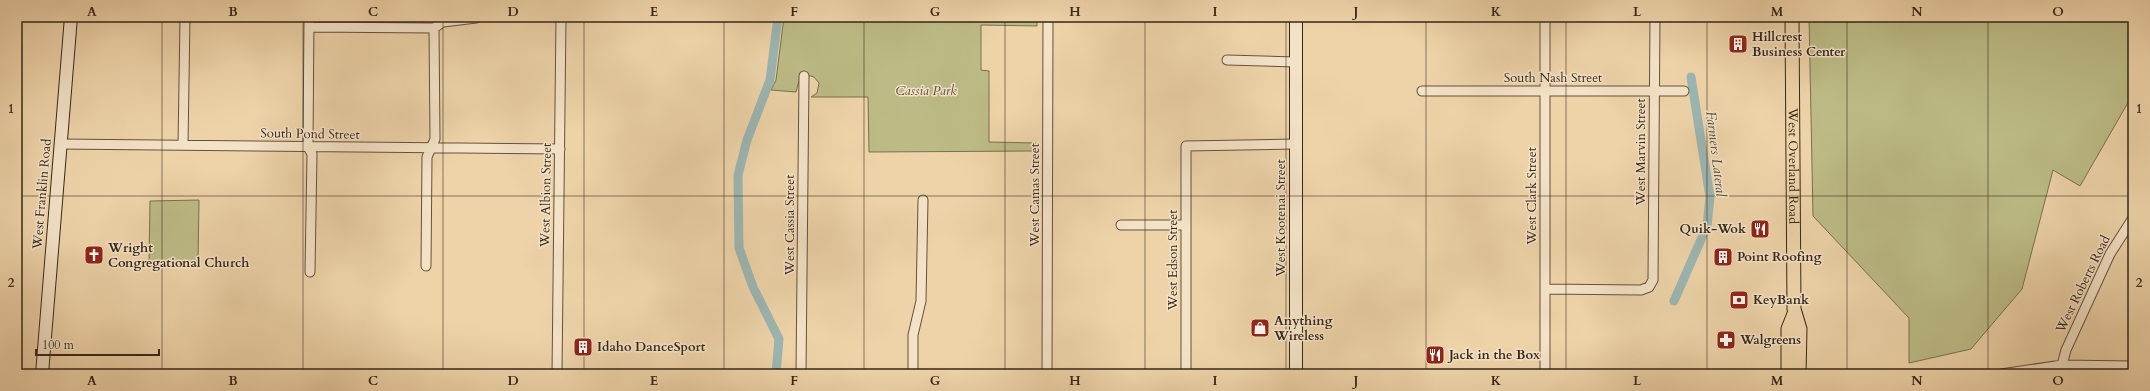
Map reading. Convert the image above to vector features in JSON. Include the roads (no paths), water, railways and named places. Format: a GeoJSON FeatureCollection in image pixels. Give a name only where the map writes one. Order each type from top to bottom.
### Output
{"type":"FeatureCollection","features":[{"type":"Feature","properties":{"kind":"main road","name":"West Overland Road"},"geometry":{"type":"LineString","coordinates":[[1792,17],[1794,314],[1800,329],[1799,374]]}},
{"type":"Feature","properties":{"kind":"main road","name":"West Overland Road"},"geometry":{"type":"LineString","coordinates":[[1788,374],[1788,329],[1794,314]]}},
{"type":"Feature","properties":{"kind":"street","name":"West Franklin Road"},"geometry":{"type":"LineString","coordinates":[[42,374],[71,17]]}},
{"type":"Feature","properties":{"kind":"street"},"geometry":{"type":"LineString","coordinates":[[183,145],[185,17]]}},
{"type":"Feature","properties":{"kind":"street"},"geometry":{"type":"LineString","coordinates":[[309,17],[308,147],[312,154],[310,272]]}},
{"type":"Feature","properties":{"kind":"street","name":"West Albion Street"},"geometry":{"type":"LineString","coordinates":[[557,374],[561,17]]}},
{"type":"Feature","properties":{"kind":"street","name":"West Camas Street"},"geometry":{"type":"LineString","coordinates":[[1047,374],[1048,17]]}},
{"type":"Feature","properties":{"kind":"street","name":"West Kootenai Street"},"geometry":{"type":"LineString","coordinates":[[1296,17],[1296,374]]}},
{"type":"Feature","properties":{"kind":"street","name":"West Clark Street"},"geometry":{"type":"LineString","coordinates":[[1545,17],[1545,374]]}},
{"type":"Feature","properties":{"kind":"street","name":"West Marvin Street"},"geometry":{"type":"LineString","coordinates":[[1545,289],[1641,290],[1649,286],[1652,280],[1655,17]]}},
{"type":"Feature","properties":{"kind":"street"},"geometry":{"type":"LineString","coordinates":[[309,27],[434,28],[443,22],[476,18]]}},
{"type":"Feature","properties":{"kind":"street"},"geometry":{"type":"LineString","coordinates":[[426,266],[427,157],[434,139],[434,28]]}},
{"type":"Feature","properties":{"kind":"street"},"geometry":{"type":"LineString","coordinates":[[1226,60],[1296,62]]}},
{"type":"Feature","properties":{"kind":"street","name":"West Cassia Street"},"geometry":{"type":"LineString","coordinates":[[801,374],[804,76]]}},
{"type":"Feature","properties":{"kind":"street","name":"South Nash Street"},"geometry":{"type":"LineString","coordinates":[[1422,91],[1684,91]]}},
{"type":"Feature","properties":{"kind":"street","name":"South Pond Street"},"geometry":{"type":"LineString","coordinates":[[60,144],[560,150]]}},
{"type":"Feature","properties":{"kind":"street","name":"West Edson Street"},"geometry":{"type":"LineString","coordinates":[[1186,374],[1186,146],[1295,144]]}},
{"type":"Feature","properties":{"kind":"street"},"geometry":{"type":"LineString","coordinates":[[913,374],[913,335],[921,301],[923,200]]}},
{"type":"Feature","properties":{"kind":"street","name":"West Roberts Road"},"geometry":{"type":"LineString","coordinates":[[2062,365],[2066,350],[2110,254],[2133,218]]}},
{"type":"Feature","properties":{"kind":"street"},"geometry":{"type":"LineString","coordinates":[[1121,225],[1186,225]]}},
{"type":"Feature","properties":{"kind":"street"},"geometry":{"type":"LineString","coordinates":[[2001,374],[2062,365],[2133,366]]}},
{"type":"Feature","properties":{"kind":"waterway"},"geometry":{"type":"LineString","coordinates":[[776,374],[779,339],[753,287],[739,248],[738,175],[747,140],[770,80],[778,17]]}},
{"type":"Feature","properties":{"kind":"waterway","name":"Farmers Lateral"},"geometry":{"type":"LineString","coordinates":[[1674,301],[1707,226],[1710,197],[1691,77]]}},
{"type":"Feature","properties":{"kind":"place","name":"Hillcrest Business Center"},"geometry":{"type":"Point","coordinates":[1738,44]}},
{"type":"Feature","properties":{"kind":"place","name":"Quik-Wok"},"geometry":{"type":"Point","coordinates":[1760,229]}},
{"type":"Feature","properties":{"kind":"place","name":"Wright Congregational Church"},"geometry":{"type":"Point","coordinates":[94,255]}},
{"type":"Feature","properties":{"kind":"place","name":"Point Roofing"},"geometry":{"type":"Point","coordinates":[1723,257]}},
{"type":"Feature","properties":{"kind":"place","name":"KeyBank"},"geometry":{"type":"Point","coordinates":[1739,300]}},
{"type":"Feature","properties":{"kind":"place","name":"Anything Wireless"},"geometry":{"type":"Point","coordinates":[1260,328]}},
{"type":"Feature","properties":{"kind":"place","name":"Walgreens"},"geometry":{"type":"Point","coordinates":[1726,340]}},
{"type":"Feature","properties":{"kind":"place","name":"Idaho DanceSport"},"geometry":{"type":"Point","coordinates":[583,347]}},
{"type":"Feature","properties":{"kind":"place","name":"Jack in the Box"},"geometry":{"type":"Point","coordinates":[1435,355]}},
{"type":"Feature","properties":{"kind":"park label","name":"Cassia Park"},"geometry":{"type":"Point","coordinates":[926,91]}}]}
